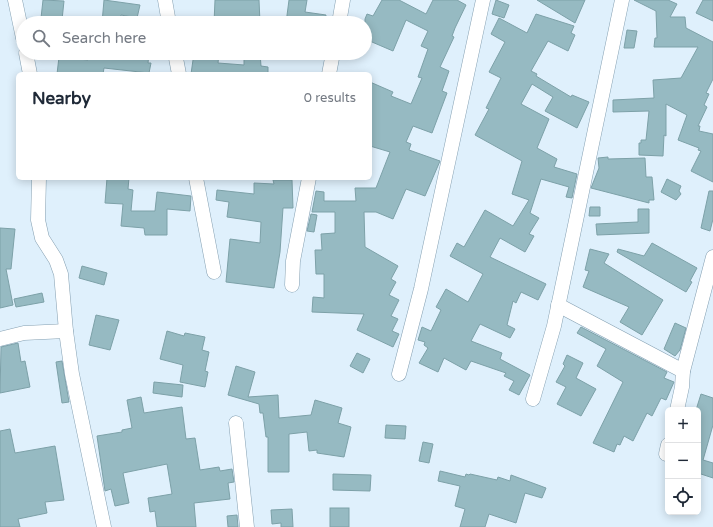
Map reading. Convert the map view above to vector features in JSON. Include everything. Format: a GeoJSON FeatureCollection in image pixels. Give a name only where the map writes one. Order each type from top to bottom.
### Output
{"type":"FeatureCollection","features":[{"type":"Feature","properties":{"kind":"street"},"geometry":{"type":"LineString","coordinates":[[16,0],[19,16]]}},
{"type":"Feature","properties":{"kind":"street"},"geometry":{"type":"LineString","coordinates":[[165,0],[168,16]]}},
{"type":"Feature","properties":{"kind":"street"},"geometry":{"type":"LineString","coordinates":[[340,16],[343,0]]}},
{"type":"Feature","properties":{"kind":"street"},"geometry":{"type":"LineString","coordinates":[[399,374],[421,289],[483,0]]}},
{"type":"Feature","properties":{"kind":"street"},"geometry":{"type":"LineString","coordinates":[[533,399],[558,305],[622,0]]}},
{"type":"Feature","properties":{"kind":"street"},"geometry":{"type":"LineString","coordinates":[[27,60],[30,72]]}},
{"type":"Feature","properties":{"kind":"street"},"geometry":{"type":"LineString","coordinates":[[177,60],[179,72]]}},
{"type":"Feature","properties":{"kind":"street"},"geometry":{"type":"LineString","coordinates":[[329,72],[332,60]]}},
{"type":"Feature","properties":{"kind":"street"},"geometry":{"type":"LineString","coordinates":[[39,180],[38,220],[42,238],[56,260],[61,274],[66,331],[72,374],[104,527]]}},
{"type":"Feature","properties":{"kind":"street"},"geometry":{"type":"LineString","coordinates":[[196,180],[214,272]]}},
{"type":"Feature","properties":{"kind":"street"},"geometry":{"type":"LineString","coordinates":[[292,285],[293,261],[309,180]]}},
{"type":"Feature","properties":{"kind":"street"},"geometry":{"type":"LineString","coordinates":[[678,407],[682,387],[683,371],[713,257]]}},
{"type":"Feature","properties":{"kind":"street"},"geometry":{"type":"LineString","coordinates":[[558,305],[683,371]]}},
{"type":"Feature","properties":{"kind":"street"},"geometry":{"type":"LineString","coordinates":[[0,339],[24,333],[66,331]]}},
{"type":"Feature","properties":{"kind":"street"},"geometry":{"type":"LineString","coordinates":[[236,423],[248,527]]}},
{"type":"Feature","properties":{"kind":"building"},"geometry":{"type":"Polygon","coordinates":[[[43,0],[64,1],[62,16],[41,16],[43,0]]]}},
{"type":"Feature","properties":{"kind":"building"},"geometry":{"type":"Polygon","coordinates":[[[104,0],[140,5],[137,16],[103,16],[104,0]]]}},
{"type":"Feature","properties":{"kind":"building"},"geometry":{"type":"Polygon","coordinates":[[[215,0],[259,0],[260,16],[214,16],[215,0]]]}},
{"type":"Feature","properties":{"kind":"building"},"geometry":{"type":"Polygon","coordinates":[[[289,0],[307,0],[305,12],[326,15],[326,16],[287,16],[289,0]]]}},
{"type":"Feature","properties":{"kind":"building"},"geometry":{"type":"Polygon","coordinates":[[[382,0],[399,0],[426,14],[433,0],[457,0],[466,5],[452,36],[454,37],[440,67],[449,71],[442,91],[447,93],[432,133],[413,126],[406,142],[411,144],[409,150],[440,161],[425,196],[406,189],[393,219],[376,212],[364,212],[365,247],[398,266],[391,279],[396,282],[389,295],[399,300],[391,316],[398,319],[392,331],[399,334],[393,347],[357,330],[364,314],[312,312],[313,297],[324,298],[324,274],[316,274],[315,250],[322,250],[321,234],[335,233],[335,212],[312,212],[316,191],[324,192],[324,201],[356,201],[355,188],[376,188],[390,152],[372,147],[372,83],[393,92],[391,96],[411,104],[422,78],[418,77],[428,49],[421,46],[428,31],[406,20],[393,51],[372,42],[372,16],[366,16],[367,14],[373,16],[382,0]]]}},
{"type":"Feature","properties":{"kind":"building"},"geometry":{"type":"Polygon","coordinates":[[[496,0],[509,5],[504,18],[492,14],[496,0]]]}},
{"type":"Feature","properties":{"kind":"building"},"geometry":{"type":"Polygon","coordinates":[[[537,0],[585,0],[575,23],[537,0]]]}},
{"type":"Feature","properties":{"kind":"building"},"geometry":{"type":"Polygon","coordinates":[[[634,0],[668,0],[677,4],[670,17],[685,17],[686,28],[713,42],[713,79],[706,93],[709,94],[704,105],[707,107],[698,126],[700,126],[699,131],[713,134],[713,182],[691,171],[701,151],[698,150],[699,148],[678,140],[687,115],[666,104],[666,136],[664,135],[663,156],[639,155],[639,143],[641,143],[641,140],[646,140],[649,111],[613,112],[613,100],[654,98],[653,80],[681,78],[698,47],[654,47],[655,38],[657,38],[656,11],[634,0]]]}},
{"type":"Feature","properties":{"kind":"building"},"geometry":{"type":"Polygon","coordinates":[[[703,0],[713,0],[713,21],[696,13],[703,0]]]}},
{"type":"Feature","properties":{"kind":"building"},"geometry":{"type":"Polygon","coordinates":[[[536,14],[574,26],[571,33],[575,35],[568,51],[548,41],[531,71],[537,74],[536,76],[571,97],[572,95],[589,102],[577,128],[545,111],[553,97],[532,84],[521,104],[549,119],[537,148],[557,159],[554,167],[577,174],[572,198],[566,197],[569,187],[541,179],[530,213],[539,218],[529,234],[534,236],[525,252],[500,238],[490,257],[546,284],[538,300],[521,292],[516,303],[513,301],[507,325],[515,329],[510,338],[480,324],[471,341],[502,353],[500,359],[530,375],[519,395],[509,390],[514,381],[504,376],[506,373],[471,361],[466,370],[444,358],[438,372],[419,363],[428,348],[424,345],[425,342],[418,340],[422,327],[431,331],[441,310],[436,307],[446,289],[468,302],[483,274],[450,256],[457,243],[464,247],[485,210],[513,226],[529,200],[512,194],[522,161],[475,135],[489,109],[486,108],[501,78],[489,72],[505,42],[491,34],[499,18],[527,33],[536,14]]]}},
{"type":"Feature","properties":{"kind":"building"},"geometry":{"type":"Polygon","coordinates":[[[627,30],[637,31],[634,48],[624,48],[627,30]]]}},
{"type":"Feature","properties":{"kind":"building"},"geometry":{"type":"Polygon","coordinates":[[[59,60],[148,60],[148,63],[151,63],[149,72],[104,68],[103,72],[57,72],[59,60]]]}},
{"type":"Feature","properties":{"kind":"building"},"geometry":{"type":"Polygon","coordinates":[[[193,60],[218,60],[218,63],[244,65],[244,60],[261,60],[261,66],[268,67],[268,72],[191,72],[193,60]]]}},
{"type":"Feature","properties":{"kind":"building"},"geometry":{"type":"Polygon","coordinates":[[[608,157],[608,159],[645,158],[646,177],[652,177],[654,200],[649,200],[649,203],[591,188],[599,168],[598,158],[608,157]]]}},
{"type":"Feature","properties":{"kind":"building"},"geometry":{"type":"Polygon","coordinates":[[[667,179],[681,186],[679,191],[681,194],[676,200],[661,192],[667,179]]]}},
{"type":"Feature","properties":{"kind":"building"},"geometry":{"type":"Polygon","coordinates":[[[107,180],[129,180],[128,189],[133,190],[131,211],[155,211],[157,192],[191,196],[190,211],[167,209],[167,235],[145,235],[144,228],[121,226],[123,204],[105,203],[107,180]]]}},
{"type":"Feature","properties":{"kind":"building"},"geometry":{"type":"Polygon","coordinates":[[[273,180],[292,180],[293,208],[283,208],[280,252],[274,288],[226,282],[230,239],[260,243],[261,222],[227,217],[229,202],[216,200],[217,190],[254,194],[254,183],[274,184],[273,180]]]}},
{"type":"Feature","properties":{"kind":"building"},"geometry":{"type":"Polygon","coordinates":[[[709,191],[713,191],[713,219],[710,231],[701,228],[709,191]]]}},
{"type":"Feature","properties":{"kind":"building"},"geometry":{"type":"Polygon","coordinates":[[[590,207],[600,207],[600,216],[589,216],[590,207]]]}},
{"type":"Feature","properties":{"kind":"building"},"geometry":{"type":"Polygon","coordinates":[[[638,209],[649,209],[649,233],[597,235],[596,224],[638,222],[638,209]]]}},
{"type":"Feature","properties":{"kind":"building"},"geometry":{"type":"Polygon","coordinates":[[[311,214],[317,215],[314,232],[307,231],[311,214]]]}},
{"type":"Feature","properties":{"kind":"building"},"geometry":{"type":"Polygon","coordinates":[[[0,228],[15,229],[11,269],[6,269],[13,305],[0,308],[0,228]]]}},
{"type":"Feature","properties":{"kind":"building"},"geometry":{"type":"Polygon","coordinates":[[[652,243],[697,268],[690,281],[692,282],[686,292],[617,252],[618,249],[644,256],[652,243]]]}},
{"type":"Feature","properties":{"kind":"building"},"geometry":{"type":"Polygon","coordinates":[[[590,249],[609,254],[604,263],[663,300],[642,335],[620,322],[629,307],[583,287],[589,271],[585,270],[590,249]]]}},
{"type":"Feature","properties":{"kind":"building"},"geometry":{"type":"Polygon","coordinates":[[[82,266],[107,273],[104,285],[79,278],[82,266]]]}},
{"type":"Feature","properties":{"kind":"building"},"geometry":{"type":"Polygon","coordinates":[[[42,293],[44,302],[16,307],[14,299],[42,293]]]}},
{"type":"Feature","properties":{"kind":"building"},"geometry":{"type":"Polygon","coordinates":[[[96,315],[119,320],[110,350],[89,345],[96,315]]]}},
{"type":"Feature","properties":{"kind":"building"},"geometry":{"type":"Polygon","coordinates":[[[675,323],[686,328],[680,350],[675,356],[664,349],[675,323]]]}},
{"type":"Feature","properties":{"kind":"building"},"geometry":{"type":"Polygon","coordinates":[[[581,327],[667,372],[664,378],[674,382],[666,400],[661,398],[652,416],[647,413],[633,441],[624,436],[620,445],[617,444],[614,452],[593,443],[623,382],[597,366],[606,349],[577,333],[581,327]]]}},
{"type":"Feature","properties":{"kind":"building"},"geometry":{"type":"Polygon","coordinates":[[[167,331],[184,336],[185,333],[205,337],[202,350],[209,352],[205,371],[208,372],[205,387],[180,382],[183,365],[160,359],[167,331]]]}},
{"type":"Feature","properties":{"kind":"building"},"geometry":{"type":"Polygon","coordinates":[[[18,343],[21,362],[25,361],[30,387],[0,393],[1,347],[18,343]]]}},
{"type":"Feature","properties":{"kind":"building"},"geometry":{"type":"Polygon","coordinates":[[[357,353],[370,359],[363,373],[350,366],[357,353]]]}},
{"type":"Feature","properties":{"kind":"building"},"geometry":{"type":"Polygon","coordinates":[[[567,355],[583,363],[576,378],[596,389],[581,416],[557,404],[566,387],[556,382],[565,366],[563,364],[567,355]]]}},
{"type":"Feature","properties":{"kind":"building"},"geometry":{"type":"Polygon","coordinates":[[[62,361],[69,402],[62,403],[56,362],[62,361]]]}},
{"type":"Feature","properties":{"kind":"building"},"geometry":{"type":"Polygon","coordinates":[[[236,366],[255,372],[248,397],[278,395],[279,418],[311,415],[315,400],[342,408],[338,423],[351,427],[344,457],[317,453],[317,450],[309,451],[307,432],[289,434],[289,472],[268,472],[268,437],[266,437],[263,413],[260,413],[259,404],[228,395],[236,366]]]}},
{"type":"Feature","properties":{"kind":"building"},"geometry":{"type":"Polygon","coordinates":[[[154,382],[183,385],[182,397],[153,393],[154,382]]]}},
{"type":"Feature","properties":{"kind":"building"},"geometry":{"type":"Polygon","coordinates":[[[701,394],[713,398],[713,425],[703,460],[713,463],[713,478],[701,474],[701,407],[697,407],[701,394]]]}},
{"type":"Feature","properties":{"kind":"building"},"geometry":{"type":"Polygon","coordinates":[[[141,397],[144,413],[182,407],[186,439],[195,438],[200,470],[219,467],[220,471],[232,469],[234,482],[228,483],[230,499],[194,503],[196,527],[157,527],[155,511],[150,512],[148,498],[172,494],[167,464],[123,473],[129,503],[115,506],[111,489],[105,491],[97,436],[122,432],[122,430],[132,428],[127,400],[141,397]]]}},
{"type":"Feature","properties":{"kind":"building"},"geometry":{"type":"Polygon","coordinates":[[[386,425],[406,426],[405,439],[385,438],[386,425]]]}},
{"type":"Feature","properties":{"kind":"building"},"geometry":{"type":"Polygon","coordinates":[[[10,429],[15,453],[55,446],[64,500],[45,502],[47,513],[18,519],[20,527],[0,527],[0,431],[10,429]]]}},
{"type":"Feature","properties":{"kind":"building"},"geometry":{"type":"Polygon","coordinates":[[[423,442],[433,444],[429,463],[419,461],[423,442]]]}},
{"type":"Feature","properties":{"kind":"building"},"geometry":{"type":"Polygon","coordinates":[[[440,471],[465,477],[466,474],[470,474],[497,480],[498,477],[510,481],[511,475],[546,488],[542,498],[525,493],[516,523],[489,514],[485,527],[460,527],[465,509],[455,506],[460,486],[438,481],[440,471]]]}},
{"type":"Feature","properties":{"kind":"building"},"geometry":{"type":"Polygon","coordinates":[[[333,474],[371,475],[370,491],[333,490],[333,474]]]}},
{"type":"Feature","properties":{"kind":"building"},"geometry":{"type":"Polygon","coordinates":[[[330,508],[349,508],[349,527],[330,527],[330,508]]]}},
{"type":"Feature","properties":{"kind":"building"},"geometry":{"type":"Polygon","coordinates":[[[292,509],[293,527],[281,527],[281,523],[272,524],[271,510],[292,509]]]}},
{"type":"Feature","properties":{"kind":"building"},"geometry":{"type":"Polygon","coordinates":[[[237,515],[238,527],[228,527],[227,516],[237,515]]]}}]}
